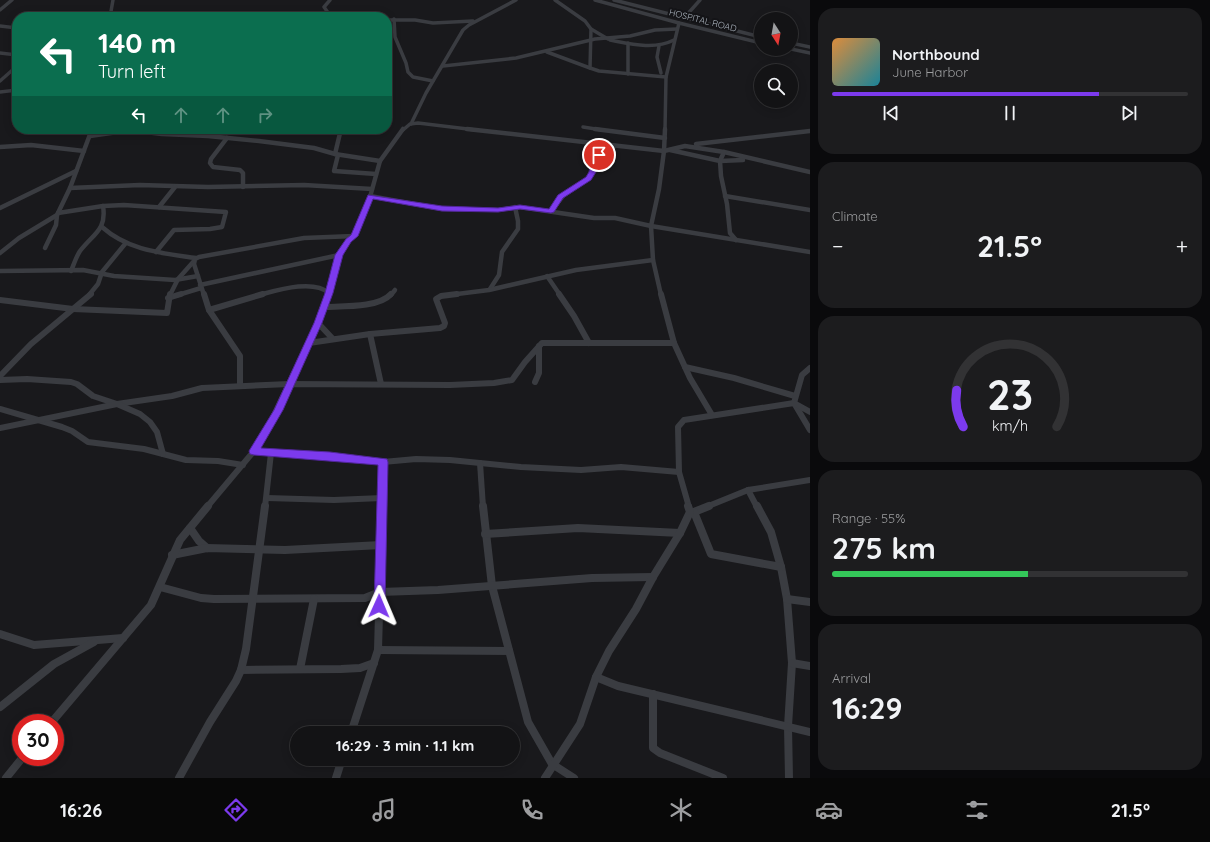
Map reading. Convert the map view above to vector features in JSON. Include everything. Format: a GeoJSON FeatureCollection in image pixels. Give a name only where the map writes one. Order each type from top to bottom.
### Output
{"type":"FeatureCollection","features":[{"type":"Feature","properties":{"kind":"street"},"geometry":{"type":"LineString","coordinates":[[0,10],[12,0]]}},
{"type":"Feature","properties":{"kind":"street"},"geometry":{"type":"LineString","coordinates":[[111,12],[113,0]]}},
{"type":"Feature","properties":{"kind":"street"},"geometry":{"type":"LineString","coordinates":[[328,12],[324,7],[330,0]]}},
{"type":"Feature","properties":{"kind":"street"},"geometry":{"type":"LineString","coordinates":[[411,124],[463,30],[475,21],[516,0]]}},
{"type":"Feature","properties":{"kind":"street"},"geometry":{"type":"LineString","coordinates":[[555,0],[591,29],[611,40]]}},
{"type":"Feature","properties":{"kind":"street","name":"HOSPITAL ROAD"},"geometry":{"type":"LineString","coordinates":[[595,0],[678,26],[754,42]]}},
{"type":"Feature","properties":{"kind":"street"},"geometry":{"type":"LineString","coordinates":[[614,0],[754,35]]}},
{"type":"Feature","properties":{"kind":"street"},"geometry":{"type":"LineString","coordinates":[[684,18],[700,0]]}},
{"type":"Feature","properties":{"kind":"street"},"geometry":{"type":"LineString","coordinates":[[434,81],[413,77],[408,72],[407,64],[395,38],[393,27],[394,20],[415,20],[434,23],[475,21]]}},
{"type":"Feature","properties":{"kind":"street"},"geometry":{"type":"LineString","coordinates":[[0,26],[12,27]]}},
{"type":"Feature","properties":{"kind":"street"},"geometry":{"type":"LineString","coordinates":[[443,66],[516,58],[599,39],[630,36],[678,26],[667,74],[666,150],[651,226],[653,260],[674,343],[685,367],[712,415]]}},
{"type":"Feature","properties":{"kind":"street"},"geometry":{"type":"LineString","coordinates":[[590,68],[591,29]]}},
{"type":"Feature","properties":{"kind":"street"},"geometry":{"type":"LineString","coordinates":[[599,39],[659,46],[668,44],[674,40]]}},
{"type":"Feature","properties":{"kind":"street"},"geometry":{"type":"LineString","coordinates":[[628,43],[628,74]]}},
{"type":"Feature","properties":{"kind":"street"},"geometry":{"type":"LineString","coordinates":[[798,44],[810,47]]}},
{"type":"Feature","properties":{"kind":"street"},"geometry":{"type":"LineString","coordinates":[[659,46],[657,56],[660,74]]}},
{"type":"Feature","properties":{"kind":"street"},"geometry":{"type":"LineString","coordinates":[[798,50],[810,53]]}},
{"type":"Feature","properties":{"kind":"street"},"geometry":{"type":"LineString","coordinates":[[546,52],[599,71],[652,76],[667,74]]}},
{"type":"Feature","properties":{"kind":"street"},"geometry":{"type":"LineString","coordinates":[[0,53],[12,54]]}},
{"type":"Feature","properties":{"kind":"street"},"geometry":{"type":"LineString","coordinates":[[0,81],[12,70]]}},
{"type":"Feature","properties":{"kind":"street"},"geometry":{"type":"LineString","coordinates":[[652,76],[667,74]]}},
{"type":"Feature","properties":{"kind":"street"},"geometry":{"type":"LineString","coordinates":[[0,92],[12,91]]}},
{"type":"Feature","properties":{"kind":"street"},"geometry":{"type":"LineString","coordinates":[[59,714],[150,604],[160,587],[172,556],[190,528],[243,465],[265,434],[318,323],[329,293],[339,255],[348,241],[354,236],[370,196],[380,161],[399,133],[407,126],[418,123],[615,146],[666,150],[720,161],[756,160]]}},
{"type":"Feature","properties":{"kind":"street"},"geometry":{"type":"LineString","coordinates":[[583,127],[665,138]]}},
{"type":"Feature","properties":{"kind":"street"},"geometry":{"type":"LineString","coordinates":[[666,150],[680,146],[810,131]]}},
{"type":"Feature","properties":{"kind":"street"},"geometry":{"type":"LineString","coordinates":[[45,248],[58,221],[58,214],[70,188],[90,136],[105,134]]}},
{"type":"Feature","properties":{"kind":"street"},"geometry":{"type":"LineString","coordinates":[[170,134],[288,144],[314,148],[337,155],[380,161]]}},
{"type":"Feature","properties":{"kind":"street"},"geometry":{"type":"LineString","coordinates":[[340,134],[334,171],[376,174]]}},
{"type":"Feature","properties":{"kind":"street"},"geometry":{"type":"LineString","coordinates":[[227,138],[210,159],[210,163],[213,167],[240,170],[243,173],[243,187]]}},
{"type":"Feature","properties":{"kind":"street"},"geometry":{"type":"LineString","coordinates":[[0,147],[31,145],[84,151]]}},
{"type":"Feature","properties":{"kind":"street"},"geometry":{"type":"LineString","coordinates":[[551,211],[561,197],[588,178],[593,172],[595,160],[599,155],[615,146]]}},
{"type":"Feature","properties":{"kind":"street"},"geometry":{"type":"LineString","coordinates":[[680,146],[703,157]]}},
{"type":"Feature","properties":{"kind":"street"},"geometry":{"type":"LineString","coordinates":[[685,146],[724,152],[810,172]]}},
{"type":"Feature","properties":{"kind":"street"},"geometry":{"type":"LineString","coordinates":[[724,152],[720,161],[721,176],[730,232],[736,240]]}},
{"type":"Feature","properties":{"kind":"street"},"geometry":{"type":"LineString","coordinates":[[0,208],[76,171]]}},
{"type":"Feature","properties":{"kind":"street"},"geometry":{"type":"LineString","coordinates":[[70,188],[140,184],[175,187],[304,186],[372,189]]}},
{"type":"Feature","properties":{"kind":"street"},"geometry":{"type":"LineString","coordinates":[[159,207],[175,187]]}},
{"type":"Feature","properties":{"kind":"street"},"geometry":{"type":"LineString","coordinates":[[370,196],[442,209],[498,210],[516,207],[594,218],[615,218],[651,226],[810,252]]}},
{"type":"Feature","properties":{"kind":"street"},"geometry":{"type":"LineString","coordinates":[[725,196],[810,210]]}},
{"type":"Feature","properties":{"kind":"street"},"geometry":{"type":"LineString","coordinates":[[0,253],[19,238],[58,214],[103,206],[124,205],[225,211],[227,214],[220,227],[200,230],[174,230],[156,252]]}},
{"type":"Feature","properties":{"kind":"street"},"geometry":{"type":"LineString","coordinates":[[71,271],[81,250],[102,227],[105,219],[103,206]]}},
{"type":"Feature","properties":{"kind":"street"},"geometry":{"type":"LineString","coordinates":[[489,290],[498,280],[503,251],[518,230],[516,207]]}},
{"type":"Feature","properties":{"kind":"street"},"geometry":{"type":"LineString","coordinates":[[102,227],[115,239],[125,244],[195,260],[304,238],[354,236]]}},
{"type":"Feature","properties":{"kind":"street"},"geometry":{"type":"LineString","coordinates":[[726,238],[730,232]]}},
{"type":"Feature","properties":{"kind":"street"},"geometry":{"type":"LineString","coordinates":[[0,376],[31,344],[73,310],[96,288],[101,274],[125,244]]}},
{"type":"Feature","properties":{"kind":"street"},"geometry":{"type":"LineString","coordinates":[[168,298],[201,286],[282,266],[339,255]]}},
{"type":"Feature","properties":{"kind":"street"},"geometry":{"type":"LineString","coordinates":[[195,260],[198,276],[209,310],[240,356],[240,386]]}},
{"type":"Feature","properties":{"kind":"street"},"geometry":{"type":"LineString","coordinates":[[0,300],[73,310],[167,313],[168,298],[175,280],[195,260]]}},
{"type":"Feature","properties":{"kind":"street"},"geometry":{"type":"LineString","coordinates":[[309,342],[332,338],[440,328],[444,326],[445,323],[436,299],[438,297],[489,290],[576,270],[653,260]]}},
{"type":"Feature","properties":{"kind":"street"},"geometry":{"type":"LineString","coordinates":[[0,271],[83,270],[101,274],[175,280],[198,276]]}},
{"type":"Feature","properties":{"kind":"street"},"geometry":{"type":"LineString","coordinates":[[547,276],[574,316],[589,343]]}},
{"type":"Feature","properties":{"kind":"street"},"geometry":{"type":"LineString","coordinates":[[498,280],[506,286]]}},
{"type":"Feature","properties":{"kind":"street"},"geometry":{"type":"LineString","coordinates":[[209,310],[287,289],[317,287],[329,293]]}},
{"type":"Feature","properties":{"kind":"street"},"geometry":{"type":"LineString","coordinates":[[324,307],[376,303],[387,299],[395,290]]}},
{"type":"Feature","properties":{"kind":"street"},"geometry":{"type":"LineString","coordinates":[[318,323],[332,338]]}},
{"type":"Feature","properties":{"kind":"street"},"geometry":{"type":"LineString","coordinates":[[370,334],[381,384]]}},
{"type":"Feature","properties":{"kind":"street"},"geometry":{"type":"LineString","coordinates":[[0,428],[117,404],[172,396],[202,388],[290,384],[450,386],[494,384],[512,380],[539,346],[547,343],[674,343]]}},
{"type":"Feature","properties":{"kind":"street"},"geometry":{"type":"LineString","coordinates":[[536,382],[539,373],[539,346]]}},
{"type":"Feature","properties":{"kind":"street"},"geometry":{"type":"LineString","coordinates":[[685,367],[734,378],[795,399],[810,412]]}},
{"type":"Feature","properties":{"kind":"street"},"geometry":{"type":"LineString","coordinates":[[810,368],[802,375],[795,399],[810,430]]}},
{"type":"Feature","properties":{"kind":"street"},"geometry":{"type":"LineString","coordinates":[[0,380],[27,379],[71,382],[77,384],[93,396],[135,411],[152,423],[156,430],[163,454]]}},
{"type":"Feature","properties":{"kind":"street"},"geometry":{"type":"LineString","coordinates":[[781,566],[711,554],[692,512],[679,472],[678,427],[684,420],[795,399]]}},
{"type":"Feature","properties":{"kind":"street"},"geometry":{"type":"LineString","coordinates":[[0,409],[41,420],[72,431],[88,442],[144,449],[186,460],[218,461],[243,465]]}},
{"type":"Feature","properties":{"kind":"street"},"geometry":{"type":"LineString","coordinates":[[254,451],[330,456],[383,462],[416,459],[450,460],[520,467],[581,470],[620,467],[679,472]]}},
{"type":"Feature","properties":{"kind":"street"},"geometry":{"type":"LineString","coordinates":[[179,778],[241,670],[246,650],[267,498],[270,453]]}},
{"type":"Feature","properties":{"kind":"street"},"geometry":{"type":"LineString","coordinates":[[353,726],[378,650],[383,462]]}},
{"type":"Feature","properties":{"kind":"street"},"geometry":{"type":"LineString","coordinates":[[480,463],[485,534],[492,586],[528,722],[552,764],[574,778]]}},
{"type":"Feature","properties":{"kind":"street"},"geometry":{"type":"LineString","coordinates":[[545,778],[552,764],[580,724],[596,677],[609,651],[636,609],[653,577],[692,512],[748,490],[810,480]]}},
{"type":"Feature","properties":{"kind":"street"},"geometry":{"type":"LineString","coordinates":[[748,490],[771,532],[781,566],[787,600],[792,663],[788,726],[789,778]]}},
{"type":"Feature","properties":{"kind":"street"},"geometry":{"type":"LineString","coordinates":[[267,498],[334,500],[382,498]]}},
{"type":"Feature","properties":{"kind":"street"},"geometry":{"type":"LineString","coordinates":[[190,528],[199,541],[207,548]]}},
{"type":"Feature","properties":{"kind":"street"},"geometry":{"type":"LineString","coordinates":[[485,534],[578,528],[680,533]]}},
{"type":"Feature","properties":{"kind":"street"},"geometry":{"type":"LineString","coordinates":[[172,556],[207,548],[303,550],[381,545]]}},
{"type":"Feature","properties":{"kind":"street"},"geometry":{"type":"LineString","coordinates":[[160,587],[201,598],[253,600],[365,598],[380,592],[438,590],[592,578],[653,577]]}},
{"type":"Feature","properties":{"kind":"street"},"geometry":{"type":"LineString","coordinates":[[300,669],[314,599]]}},
{"type":"Feature","properties":{"kind":"street"},"geometry":{"type":"LineString","coordinates":[[787,600],[810,602]]}},
{"type":"Feature","properties":{"kind":"street"},"geometry":{"type":"LineString","coordinates":[[0,634],[34,645],[123,638]]}},
{"type":"Feature","properties":{"kind":"street"},"geometry":{"type":"LineString","coordinates":[[0,707],[28,683],[54,664],[97,640]]}},
{"type":"Feature","properties":{"kind":"street"},"geometry":{"type":"LineString","coordinates":[[378,650],[509,651]]}},
{"type":"Feature","properties":{"kind":"street"},"geometry":{"type":"LineString","coordinates":[[241,670],[360,668],[374,663]]}},
{"type":"Feature","properties":{"kind":"street"},"geometry":{"type":"LineString","coordinates":[[792,663],[810,666]]}},
{"type":"Feature","properties":{"kind":"street"},"geometry":{"type":"LineString","coordinates":[[596,677],[618,686],[810,732]]}},
{"type":"Feature","properties":{"kind":"street"},"geometry":{"type":"LineString","coordinates":[[653,694],[653,748],[660,753],[723,778]]}},
{"type":"Feature","properties":{"kind":"street"},"geometry":{"type":"LineString","coordinates":[[6,778],[16,766]]}},
{"type":"Feature","properties":{"kind":"street"},"geometry":{"type":"LineString","coordinates":[[336,778],[340,766]]}},
{"type":"Feature","properties":{"kind":"route"},"geometry":{"type":"LineString","coordinates":[[379,606],[383,462],[330,456],[254,451],[278,410],[318,323],[329,293],[339,255],[348,241],[354,236],[370,196],[442,209],[498,210],[520,207],[551,211],[555,203],[561,197],[588,178],[593,172],[595,160],[599,155]]}}]}
